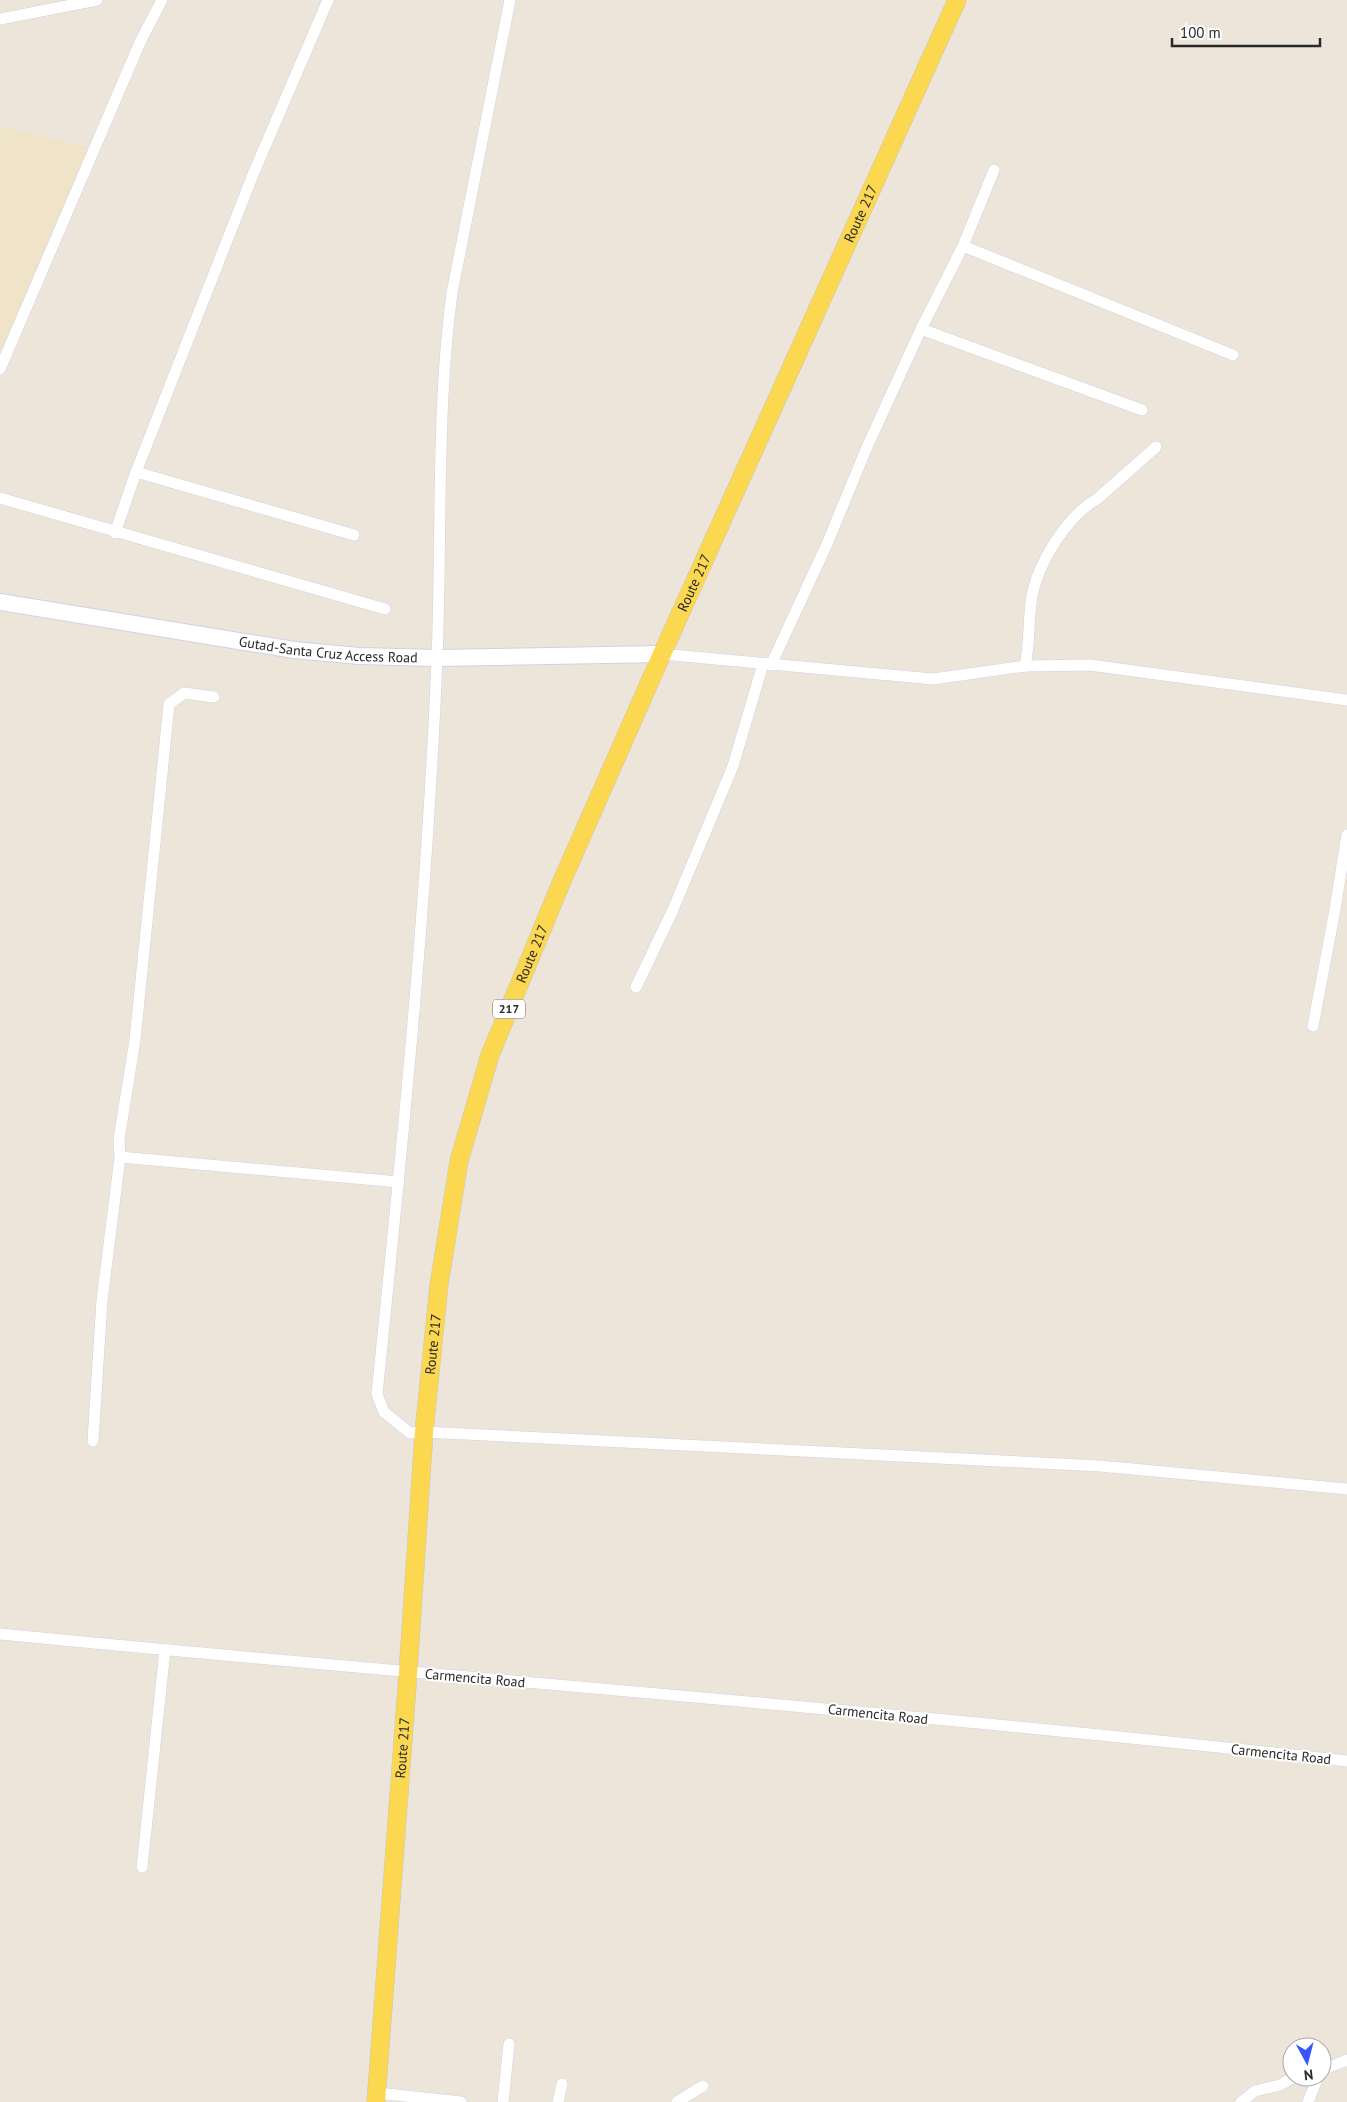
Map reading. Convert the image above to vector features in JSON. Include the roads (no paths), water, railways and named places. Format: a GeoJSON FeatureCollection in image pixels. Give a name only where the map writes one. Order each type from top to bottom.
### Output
{"type":"FeatureCollection","features":[{"type":"Feature","properties":{"kind":"main road","name":"Route 217"},"geometry":{"type":"LineString","coordinates":[[376,2098],[424,1432],[439,1285],[459,1162],[490,1055],[562,881],[662,654],[958,0]]}},
{"type":"Feature","properties":{"kind":"main road","name":"Gutad-Santa Cruz Access Road"},"geometry":{"type":"LineString","coordinates":[[0,602],[294,650],[359,656],[437,658],[662,654]]}},
{"type":"Feature","properties":{"kind":"street"},"geometry":{"type":"LineString","coordinates":[[0,19],[97,0]]}},
{"type":"Feature","properties":{"kind":"street"},"geometry":{"type":"LineString","coordinates":[[0,369],[141,40],[162,0]]}},
{"type":"Feature","properties":{"kind":"street"},"geometry":{"type":"LineString","coordinates":[[115,533],[136,472],[254,172],[328,0]]}},
{"type":"Feature","properties":{"kind":"street"},"geometry":{"type":"LineString","coordinates":[[510,0],[452,293],[442,394],[437,658],[422,921],[399,1182],[377,1394],[384,1412],[410,1433],[424,1432],[1100,1466],[1347,1489]]}},
{"type":"Feature","properties":{"kind":"street"},"geometry":{"type":"LineString","coordinates":[[636,986],[672,912],[733,766],[767,664],[827,544],[867,447],[921,329],[962,246],[994,170]]}},
{"type":"Feature","properties":{"kind":"street"},"geometry":{"type":"LineString","coordinates":[[962,246],[1234,355]]}},
{"type":"Feature","properties":{"kind":"street"},"geometry":{"type":"LineString","coordinates":[[921,329],[1142,410]]}},
{"type":"Feature","properties":{"kind":"street"},"geometry":{"type":"LineString","coordinates":[[1025,666],[1032,597],[1039,570],[1048,554],[1066,526],[1085,505],[1097,499],[1156,447]]}},
{"type":"Feature","properties":{"kind":"street"},"geometry":{"type":"LineString","coordinates":[[136,472],[354,534]]}},
{"type":"Feature","properties":{"kind":"street"},"geometry":{"type":"LineString","coordinates":[[0,498],[115,533],[385,609]]}},
{"type":"Feature","properties":{"kind":"street"},"geometry":{"type":"LineString","coordinates":[[662,654],[933,679],[1025,666],[1090,666],[1347,700]]}},
{"type":"Feature","properties":{"kind":"street"},"geometry":{"type":"LineString","coordinates":[[93,1441],[102,1300],[120,1157],[119,1139],[135,1040],[169,704],[184,693],[214,697]]}},
{"type":"Feature","properties":{"kind":"street"},"geometry":{"type":"LineString","coordinates":[[1313,1026],[1347,835]]}},
{"type":"Feature","properties":{"kind":"street"},"geometry":{"type":"LineString","coordinates":[[120,1157],[399,1182]]}},
{"type":"Feature","properties":{"kind":"street","name":"Carmencita Road"},"geometry":{"type":"LineString","coordinates":[[0,1634],[408,1673],[671,1694],[1347,1761]]}},
{"type":"Feature","properties":{"kind":"street"},"geometry":{"type":"LineString","coordinates":[[142,1867],[165,1650]]}},
{"type":"Feature","properties":{"kind":"street"},"geometry":{"type":"LineString","coordinates":[[503,2102],[509,2044]]}},
{"type":"Feature","properties":{"kind":"street"},"geometry":{"type":"LineString","coordinates":[[1332,2066],[1347,2060]]}},
{"type":"Feature","properties":{"kind":"street"},"geometry":{"type":"LineString","coordinates":[[558,2102],[562,2084]]}},
{"type":"Feature","properties":{"kind":"street"},"geometry":{"type":"LineString","coordinates":[[1241,2102],[1255,2091],[1282,2084]]}},
{"type":"Feature","properties":{"kind":"street"},"geometry":{"type":"LineString","coordinates":[[677,2102],[703,2086]]}},
{"type":"Feature","properties":{"kind":"street"},"geometry":{"type":"LineString","coordinates":[[1308,2102],[1314,2087]]}},
{"type":"Feature","properties":{"kind":"street"},"geometry":{"type":"LineString","coordinates":[[376,2098],[461,2102]]}}]}
